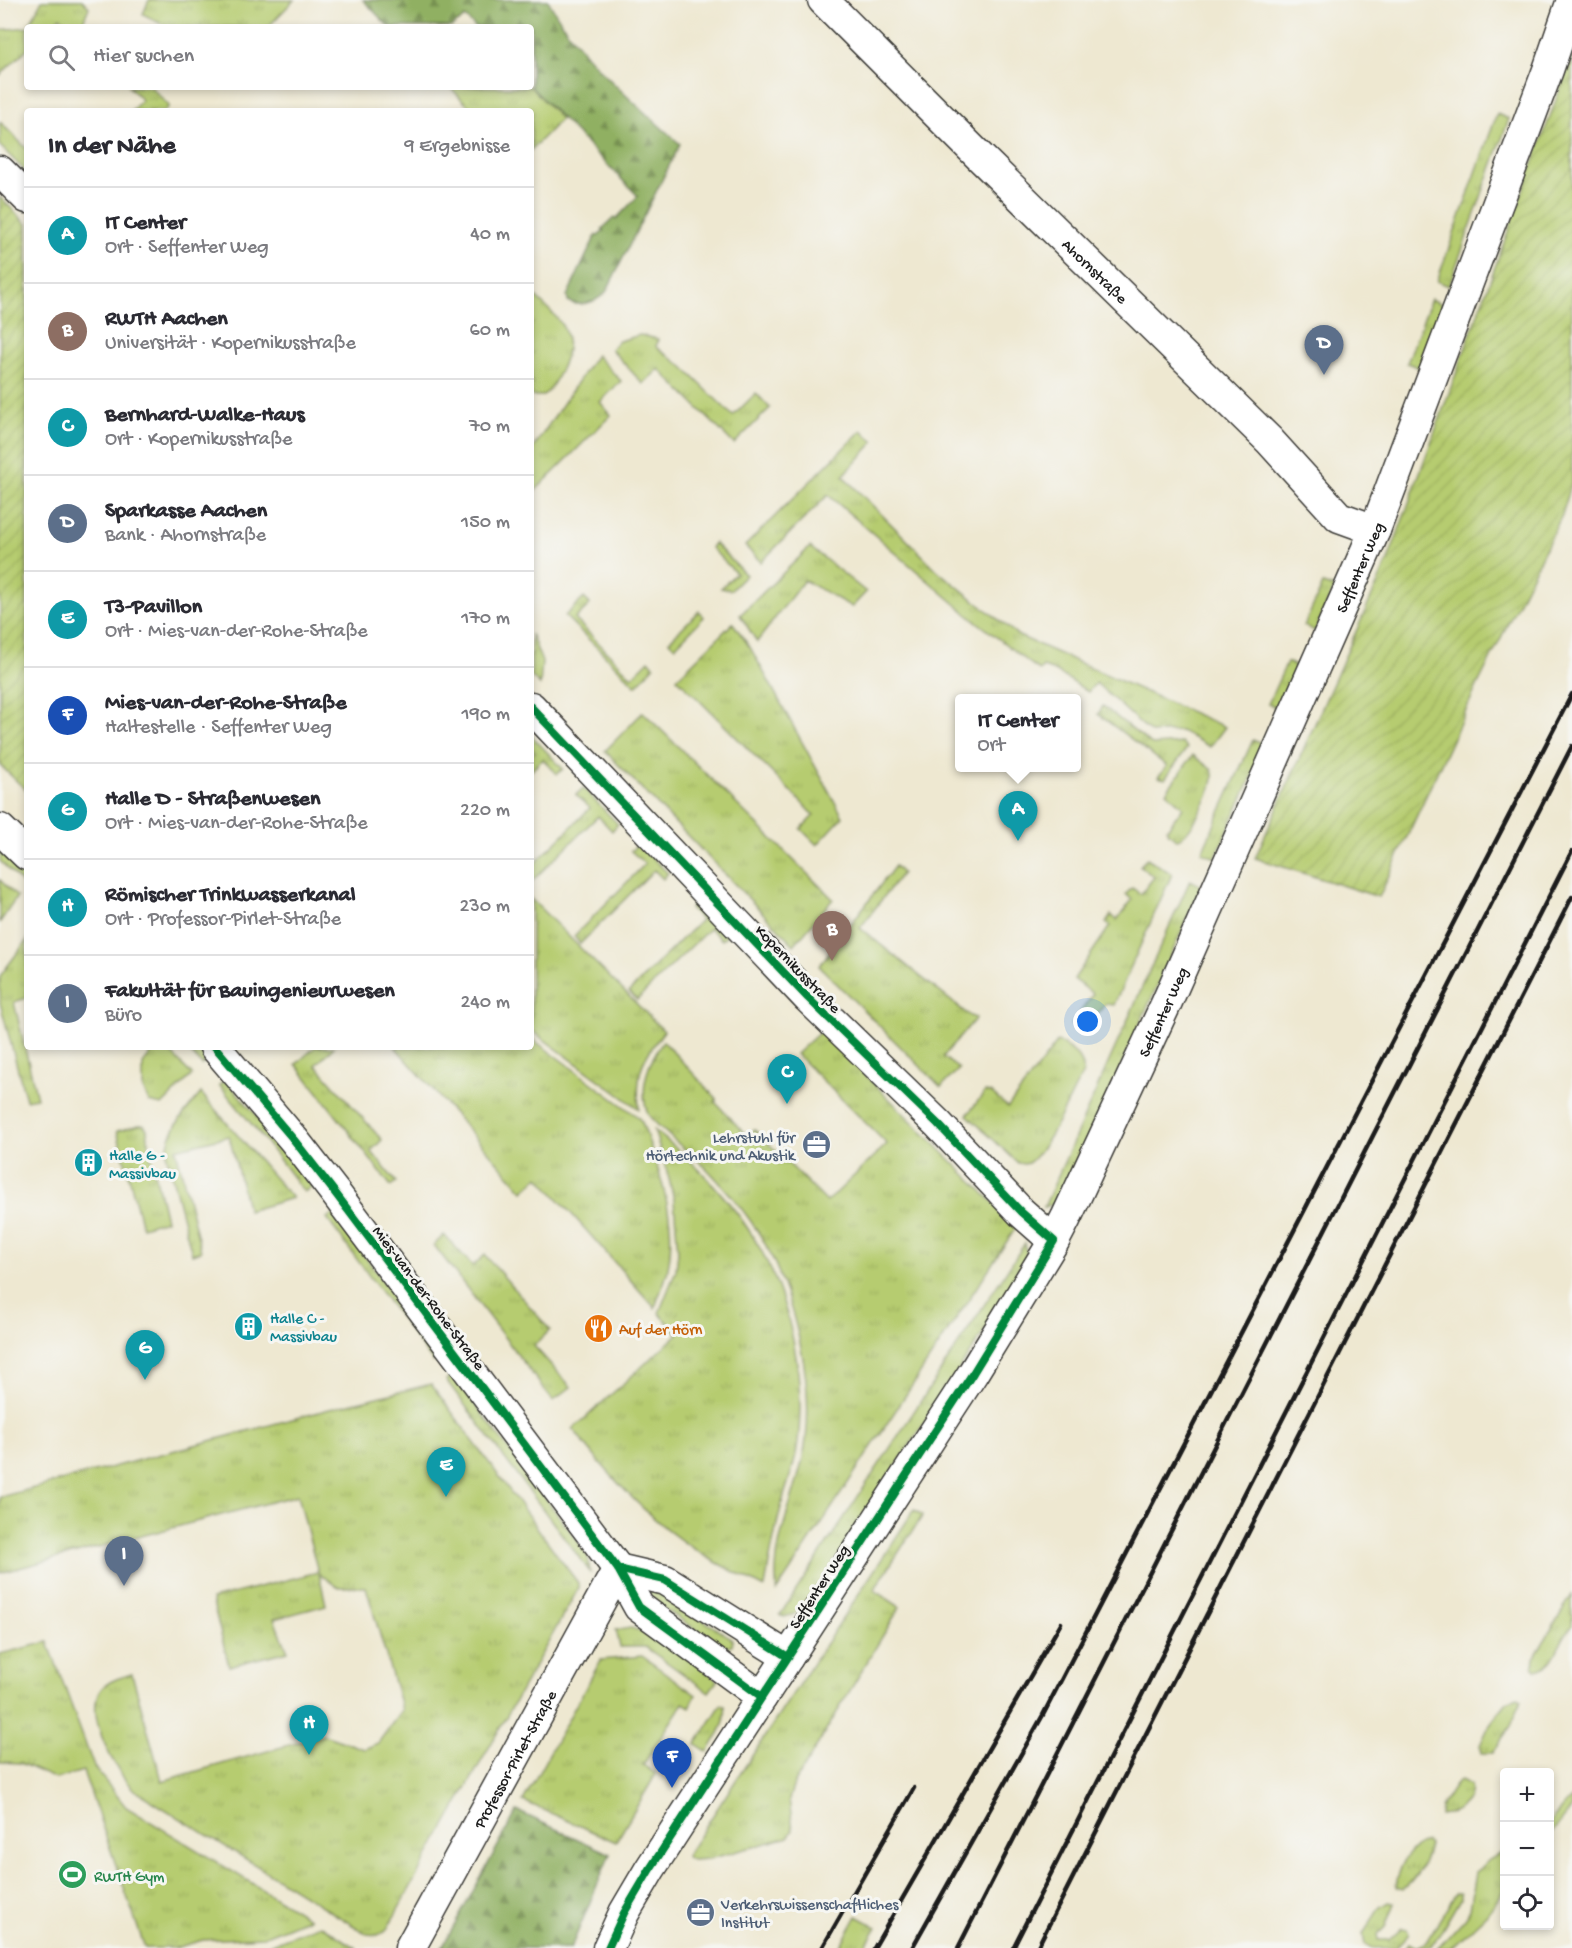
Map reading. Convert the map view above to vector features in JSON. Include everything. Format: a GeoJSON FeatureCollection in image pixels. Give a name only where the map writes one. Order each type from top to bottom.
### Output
{"type":"FeatureCollection","features":[{"type":"Feature","properties":{"kind":"street","name":"Ahornstraße"},"geometry":{"type":"LineString","coordinates":[[824,0],[978,155],[1262,433],[1339,517],[1374,530]]}},
{"type":"Feature","properties":{"kind":"street","name":"Seffenter Weg"},"geometry":{"type":"LineString","coordinates":[[608,1948],[624,1913],[650,1869],[973,1373],[1054,1242],[1166,1004],[1374,530],[1534,107],[1572,0]]}},
{"type":"Feature","properties":{"kind":"street"},"geometry":{"type":"LineString","coordinates":[[0,171],[24,195]]}},
{"type":"Feature","properties":{"kind":"street","name":"Kopernikusstraße"},"geometry":{"type":"LineString","coordinates":[[534,710],[808,998],[938,1124],[1021,1212],[1054,1242]]}},
{"type":"Feature","properties":{"kind":"street"},"geometry":{"type":"LineString","coordinates":[[0,829],[24,852]]}},
{"type":"Feature","properties":{"kind":"street","name":"Mies-van-der-Rohe-Straße"},"geometry":{"type":"LineString","coordinates":[[218,1050],[294,1140],[336,1194],[618,1569],[639,1606],[762,1697]]}},
{"type":"Feature","properties":{"kind":"street"},"geometry":{"type":"LineString","coordinates":[[618,1569],[665,1580],[788,1657]]}},
{"type":"Feature","properties":{"kind":"street","name":"Professor-Pirlet-Straße"},"geometry":{"type":"LineString","coordinates":[[410,1948],[618,1569]]}},
{"type":"Feature","properties":{"kind":"green space"},"geometry":{"type":"Polygon","coordinates":[[[42,0],[82,0],[89,7],[82,24],[67,24],[60,17],[53,24],[30,24],[42,0]]]}},
{"type":"Feature","properties":{"kind":"green space"},"geometry":{"type":"Polygon","coordinates":[[[149,0],[294,0],[271,24],[161,24],[143,14],[149,0]]]}},
{"type":"Feature","properties":{"kind":"green space"},"geometry":{"type":"Polygon","coordinates":[[[363,0],[548,0],[575,41],[591,60],[625,95],[680,144],[602,296],[588,303],[578,304],[568,301],[567,296],[596,235],[604,231],[602,229],[614,218],[616,219],[638,196],[534,90],[534,24],[472,24],[465,17],[456,24],[386,24],[363,0]]]}},
{"type":"Feature","properties":{"kind":"green space"},"geometry":{"type":"Polygon","coordinates":[[[24,27],[24,52],[0,75],[0,30],[24,27]]]}},
{"type":"Feature","properties":{"kind":"green space"},"geometry":{"type":"Polygon","coordinates":[[[1572,56],[1572,482],[1562,515],[1478,684],[1379,897],[1255,858],[1388,560],[1572,56]]]}},
{"type":"Feature","properties":{"kind":"green space"},"geometry":{"type":"Polygon","coordinates":[[[132,90],[154,90],[169,106],[167,108],[134,108],[142,100],[132,90]]]}},
{"type":"Feature","properties":{"kind":"green space"},"geometry":{"type":"Polygon","coordinates":[[[453,90],[534,90],[561,119],[534,147],[534,108],[470,108],[453,90]]]}},
{"type":"Feature","properties":{"kind":"green space"},"geometry":{"type":"Polygon","coordinates":[[[1497,114],[1509,119],[1449,286],[1437,281],[1497,114]]]}},
{"type":"Feature","properties":{"kind":"green space"},"geometry":{"type":"Polygon","coordinates":[[[0,122],[24,146],[24,170],[0,146],[0,122]]]}},
{"type":"Feature","properties":{"kind":"green space"},"geometry":{"type":"Polygon","coordinates":[[[0,197],[24,221],[24,788],[0,765],[0,197]]]}},
{"type":"Feature","properties":{"kind":"green space"},"geometry":{"type":"Polygon","coordinates":[[[534,296],[558,319],[567,337],[565,359],[554,383],[543,396],[534,396],[534,296]]]}},
{"type":"Feature","properties":{"kind":"green space"},"geometry":{"type":"Polygon","coordinates":[[[1431,299],[1444,305],[1420,368],[1407,363],[1431,299]]]}},
{"type":"Feature","properties":{"kind":"green space"},"geometry":{"type":"Polygon","coordinates":[[[640,335],[658,339],[656,347],[682,366],[733,416],[756,393],[770,408],[734,444],[659,369],[643,384],[611,349],[619,341],[640,335]]]}},
{"type":"Feature","properties":{"kind":"green space"},"geometry":{"type":"Polygon","coordinates":[[[596,355],[621,381],[600,402],[611,415],[534,492],[534,447],[596,355]]]}},
{"type":"Feature","properties":{"kind":"green space"},"geometry":{"type":"Polygon","coordinates":[[[862,430],[874,442],[843,476],[938,571],[1019,636],[1225,727],[1210,747],[1181,731],[1151,733],[1096,683],[1088,692],[1057,672],[1043,667],[1040,671],[968,615],[828,495],[761,562],[745,546],[862,430]]]}},
{"type":"Feature","properties":{"kind":"green space"},"geometry":{"type":"Polygon","coordinates":[[[714,543],[746,575],[731,590],[721,588],[736,573],[711,548],[714,543]]]}},
{"type":"Feature","properties":{"kind":"green space"},"geometry":{"type":"Polygon","coordinates":[[[810,547],[866,592],[852,607],[804,580],[757,642],[740,615],[810,547]]]}},
{"type":"Feature","properties":{"kind":"green space"},"geometry":{"type":"Polygon","coordinates":[[[1323,584],[1334,588],[1315,631],[1304,626],[1323,584]]]}},
{"type":"Feature","properties":{"kind":"green space"},"geometry":{"type":"Polygon","coordinates":[[[584,598],[590,604],[575,619],[632,677],[649,660],[654,666],[636,686],[565,616],[584,598]]]}},
{"type":"Feature","properties":{"kind":"green space"},"geometry":{"type":"Polygon","coordinates":[[[699,611],[704,617],[675,647],[669,641],[699,611]]]}},
{"type":"Feature","properties":{"kind":"green space"},"geometry":{"type":"Polygon","coordinates":[[[733,623],[751,649],[843,817],[817,845],[801,829],[814,815],[677,678],[733,623]]]}},
{"type":"Feature","properties":{"kind":"green space"},"geometry":{"type":"Polygon","coordinates":[[[534,642],[542,662],[540,685],[534,679],[534,642]]]}},
{"type":"Feature","properties":{"kind":"green space"},"geometry":{"type":"Polygon","coordinates":[[[1287,662],[1301,668],[1282,710],[1268,704],[1287,662]]]}},
{"type":"Feature","properties":{"kind":"green space"},"geometry":{"type":"Polygon","coordinates":[[[1103,706],[1152,745],[1182,743],[1187,748],[1165,779],[1158,777],[1167,766],[1098,714],[1103,706]]]}},
{"type":"Feature","properties":{"kind":"green space"},"geometry":{"type":"Polygon","coordinates":[[[643,712],[833,899],[794,945],[605,751],[643,712]]]}},
{"type":"Feature","properties":{"kind":"green space"},"geometry":{"type":"Polygon","coordinates":[[[534,738],[563,769],[557,774],[543,759],[534,768],[534,738]]]}},
{"type":"Feature","properties":{"kind":"green space"},"geometry":{"type":"Polygon","coordinates":[[[1253,740],[1266,746],[1215,858],[1202,852],[1253,740]]]}},
{"type":"Feature","properties":{"kind":"green space"},"geometry":{"type":"Polygon","coordinates":[[[1193,755],[1212,770],[1213,778],[1194,823],[1177,839],[1168,833],[1167,829],[1183,807],[1166,792],[1193,755]]]}},
{"type":"Feature","properties":{"kind":"green space"},"geometry":{"type":"Polygon","coordinates":[[[583,788],[618,824],[612,831],[598,816],[534,879],[534,864],[590,808],[576,795],[583,788]]]}},
{"type":"Feature","properties":{"kind":"green space"},"geometry":{"type":"Polygon","coordinates":[[[638,844],[668,873],[663,879],[654,870],[580,944],[574,936],[645,864],[631,851],[638,844]]]}},
{"type":"Feature","properties":{"kind":"green space"},"geometry":{"type":"Polygon","coordinates":[[[1,849],[24,872],[23,884],[0,861],[1,849]]]}},
{"type":"Feature","properties":{"kind":"green space"},"geometry":{"type":"Polygon","coordinates":[[[1147,858],[1172,874],[1114,1005],[1105,1004],[1083,1033],[1071,1025],[1093,994],[1074,979],[1110,926],[1106,923],[1111,915],[1117,920],[1132,900],[1126,894],[1132,888],[1141,894],[1154,877],[1140,866],[1147,858]]]}},
{"type":"Feature","properties":{"kind":"green space"},"geometry":{"type":"Polygon","coordinates":[[[895,866],[902,873],[860,928],[970,1016],[976,1018],[943,1057],[959,1069],[941,1087],[819,966],[895,866]]]}},
{"type":"Feature","properties":{"kind":"green space"},"geometry":{"type":"Polygon","coordinates":[[[0,880],[17,897],[0,922],[0,880]]]}},
{"type":"Feature","properties":{"kind":"green space"},"geometry":{"type":"Polygon","coordinates":[[[1190,880],[1202,886],[1062,1197],[1055,1204],[1044,1207],[1190,880]]]}},
{"type":"Feature","properties":{"kind":"green space"},"geometry":{"type":"Polygon","coordinates":[[[534,902],[664,1031],[650,1050],[642,1067],[638,1085],[639,1109],[534,1032],[534,902]]]}},
{"type":"Feature","properties":{"kind":"green space"},"geometry":{"type":"Polygon","coordinates":[[[695,902],[728,935],[722,940],[710,928],[637,1000],[629,992],[701,920],[690,908],[695,902]]]}},
{"type":"Feature","properties":{"kind":"green space"},"geometry":{"type":"Polygon","coordinates":[[[24,944],[24,999],[14,1002],[37,1098],[26,1100],[0,1003],[0,976],[24,944]]]}},
{"type":"Feature","properties":{"kind":"green space"},"geometry":{"type":"Polygon","coordinates":[[[821,1031],[1017,1226],[777,1591],[777,1558],[780,1542],[802,1462],[806,1438],[807,1388],[799,1337],[776,1266],[755,1227],[708,1170],[651,1119],[644,1094],[649,1066],[663,1041],[717,1099],[715,1102],[747,1136],[754,1129],[827,1202],[887,1144],[796,1054],[821,1031]]]}},
{"type":"Feature","properties":{"kind":"green space"},"geometry":{"type":"Polygon","coordinates":[[[534,1040],[638,1117],[642,1122],[661,1177],[671,1234],[667,1273],[655,1308],[539,1177],[523,1191],[398,1050],[534,1050],[534,1040]]]}},
{"type":"Feature","properties":{"kind":"green space"},"geometry":{"type":"Polygon","coordinates":[[[1058,1041],[1079,1058],[1082,1062],[1083,1073],[1052,1132],[1038,1153],[1028,1163],[1018,1163],[967,1115],[985,1092],[991,1093],[1008,1107],[1058,1041]]]}},
{"type":"Feature","properties":{"kind":"green space"},"geometry":{"type":"Polygon","coordinates":[[[154,1050],[168,1050],[192,1075],[162,1105],[149,1102],[143,1088],[143,1064],[154,1050]]]}},
{"type":"Feature","properties":{"kind":"green space"},"geometry":{"type":"Polygon","coordinates":[[[188,1050],[199,1050],[208,1060],[202,1065],[188,1050]]]}},
{"type":"Feature","properties":{"kind":"green space"},"geometry":{"type":"Polygon","coordinates":[[[312,1050],[331,1050],[316,1065],[382,1140],[371,1151],[396,1182],[391,1186],[296,1064],[312,1050]]]}},
{"type":"Feature","properties":{"kind":"green space"},"geometry":{"type":"Polygon","coordinates":[[[226,1080],[270,1131],[312,1187],[304,1192],[219,1085],[226,1080]]]}},
{"type":"Feature","properties":{"kind":"green space"},"geometry":{"type":"Polygon","coordinates":[[[201,1093],[292,1198],[248,1211],[229,1136],[176,1149],[201,1251],[192,1254],[167,1157],[173,1130],[201,1093]]]}},
{"type":"Feature","properties":{"kind":"green space"},"geometry":{"type":"Polygon","coordinates":[[[144,1125],[147,1129],[149,1148],[166,1220],[142,1227],[117,1131],[144,1125]]]}},
{"type":"Feature","properties":{"kind":"green space"},"geometry":{"type":"Polygon","coordinates":[[[654,1130],[684,1155],[714,1185],[741,1218],[772,1273],[794,1344],[800,1394],[798,1442],[777,1524],[765,1588],[700,1553],[664,1527],[615,1480],[573,1429],[678,1334],[659,1313],[676,1270],[678,1252],[674,1200],[654,1130]]]}},
{"type":"Feature","properties":{"kind":"green space"},"geometry":{"type":"Polygon","coordinates":[[[334,1214],[439,1357],[433,1362],[327,1219],[334,1214]]]}},
{"type":"Feature","properties":{"kind":"green space"},"geometry":{"type":"Polygon","coordinates":[[[444,1235],[473,1266],[485,1255],[550,1330],[534,1346],[571,1387],[553,1401],[434,1245],[444,1235]]]}},
{"type":"Feature","properties":{"kind":"green space"},"geometry":{"type":"Polygon","coordinates":[[[1025,1243],[1026,1267],[805,1606],[795,1614],[784,1617],[780,1615],[1025,1243]]]}},
{"type":"Feature","properties":{"kind":"green space"},"geometry":{"type":"Polygon","coordinates":[[[453,1375],[580,1544],[588,1557],[590,1572],[446,1380],[453,1375]]]}},
{"type":"Feature","properties":{"kind":"green space"},"geometry":{"type":"Polygon","coordinates":[[[431,1384],[578,1583],[578,1589],[386,1931],[378,1935],[367,1934],[134,1790],[110,1756],[98,1726],[97,1698],[102,1688],[112,1681],[132,1674],[162,1781],[324,1735],[364,1749],[378,1743],[402,1710],[366,1587],[337,1587],[319,1573],[326,1605],[274,1619],[288,1651],[229,1666],[212,1599],[318,1572],[298,1495],[0,1573],[0,1497],[431,1384]]]}},
{"type":"Feature","properties":{"kind":"green space"},"geometry":{"type":"Polygon","coordinates":[[[914,1510],[923,1515],[874,1590],[900,1607],[794,1784],[789,1799],[793,1830],[788,1837],[709,1859],[692,1860],[686,1856],[914,1510]]]}},
{"type":"Feature","properties":{"kind":"green space"},"geometry":{"type":"Polygon","coordinates":[[[651,1587],[730,1637],[733,1641],[732,1646],[724,1648],[646,1597],[645,1589],[651,1587]]]}},
{"type":"Feature","properties":{"kind":"green space"},"geometry":{"type":"Polygon","coordinates":[[[1572,1595],[1572,1626],[1553,1658],[1544,1668],[1537,1670],[1533,1667],[1534,1658],[1572,1595]]]}},
{"type":"Feature","properties":{"kind":"green space"},"geometry":{"type":"Polygon","coordinates":[[[631,1628],[652,1636],[677,1650],[717,1681],[709,1692],[645,1647],[620,1647],[616,1630],[631,1628]]]}},
{"type":"Feature","properties":{"kind":"green space"},"geometry":{"type":"Polygon","coordinates":[[[48,1642],[94,1767],[126,1807],[309,1918],[263,1937],[203,1940],[175,1948],[145,1948],[83,1771],[56,1779],[20,1763],[0,1762],[0,1654],[48,1642]]]}},
{"type":"Feature","properties":{"kind":"green space"},"geometry":{"type":"Polygon","coordinates":[[[642,1656],[696,1695],[690,1707],[683,1703],[643,1765],[656,1774],[616,1842],[523,1801],[601,1660],[642,1656]]]}},
{"type":"Feature","properties":{"kind":"green space"},"geometry":{"type":"Polygon","coordinates":[[[1518,1698],[1522,1700],[1511,1726],[1492,1753],[1482,1753],[1480,1745],[1490,1724],[1507,1702],[1518,1698]]]}},
{"type":"Feature","properties":{"kind":"green space"},"geometry":{"type":"Polygon","coordinates":[[[721,1705],[725,1706],[725,1718],[708,1752],[696,1744],[721,1705]]]}},
{"type":"Feature","properties":{"kind":"green space"},"geometry":{"type":"Polygon","coordinates":[[[1461,1780],[1470,1785],[1471,1792],[1466,1802],[1458,1810],[1440,1815],[1441,1807],[1457,1782],[1461,1780]]]}},
{"type":"Feature","properties":{"kind":"green space"},"geometry":{"type":"Polygon","coordinates":[[[1572,1797],[1572,1808],[1554,1830],[1554,1817],[1572,1797]]]}},
{"type":"Feature","properties":{"kind":"green space"},"geometry":{"type":"Polygon","coordinates":[[[517,1811],[610,1854],[571,1948],[442,1948],[517,1811]]]}},
{"type":"Feature","properties":{"kind":"green space"},"geometry":{"type":"Polygon","coordinates":[[[1426,1842],[1429,1845],[1417,1875],[1403,1889],[1396,1887],[1399,1873],[1409,1854],[1414,1848],[1426,1842]]]}},
{"type":"Feature","properties":{"kind":"green space"},"geometry":{"type":"Polygon","coordinates":[[[1500,1853],[1500,1896],[1486,1915],[1451,1948],[1438,1948],[1466,1917],[1470,1909],[1476,1873],[1489,1860],[1500,1853]]]}},
{"type":"Feature","properties":{"kind":"green space"},"geometry":{"type":"Polygon","coordinates":[[[1456,1893],[1460,1893],[1460,1899],[1432,1947],[1405,1948],[1409,1943],[1416,1947],[1426,1942],[1456,1893]]]}},
{"type":"Feature","properties":{"kind":"green space"},"geometry":{"type":"Polygon","coordinates":[[[1388,1902],[1394,1903],[1385,1927],[1378,1934],[1379,1940],[1389,1940],[1402,1928],[1407,1929],[1409,1934],[1396,1948],[1373,1948],[1365,1944],[1363,1934],[1380,1907],[1388,1902]]]}},
{"type":"Feature","properties":{"kind":"green space"},"geometry":{"type":"Polygon","coordinates":[[[857,1916],[877,1927],[864,1948],[839,1948],[857,1916]]]}},
{"type":"Feature","properties":{"kind":"green space"},"geometry":{"type":"Polygon","coordinates":[[[320,1925],[356,1948],[251,1948],[263,1947],[320,1925]]]}},
{"type":"Feature","properties":{"kind":"railway"},"geometry":{"type":"LineString","coordinates":[[912,1948],[1043,1715],[1572,694]]}},
{"type":"Feature","properties":{"kind":"railway"},"geometry":{"type":"LineString","coordinates":[[958,1948],[1572,746]]}},
{"type":"Feature","properties":{"kind":"railway"},"geometry":{"type":"LineString","coordinates":[[1013,1948],[1572,851]]}},
{"type":"Feature","properties":{"kind":"railway"},"geometry":{"type":"LineString","coordinates":[[1037,1948],[1572,897]]}},
{"type":"Feature","properties":{"kind":"railway"},"geometry":{"type":"LineString","coordinates":[[874,1948],[1061,1623]]}},
{"type":"Feature","properties":{"kind":"railway"},"geometry":{"type":"LineString","coordinates":[[822,1948],[914,1788]]}},
{"type":"Feature","properties":{"kind":"cycle path"},"geometry":{"type":"LineString","coordinates":[[534,710],[808,998],[938,1124],[1021,1212],[1054,1241],[973,1373],[650,1869],[624,1913],[608,1948]]}},
{"type":"Feature","properties":{"kind":"cycle path"},"geometry":{"type":"LineString","coordinates":[[218,1050],[294,1140],[336,1194],[618,1569],[639,1607],[762,1697]]}},
{"type":"Feature","properties":{"kind":"cycle path"},"geometry":{"type":"LineString","coordinates":[[618,1569],[665,1580],[788,1657]]}},
{"type":"Feature","properties":{"kind":"place","name":"Sparkasse Aachen"},"geometry":{"type":"Point","coordinates":[1324,375]}},
{"type":"Feature","properties":{"kind":"place","name":"IT Center"},"geometry":{"type":"Point","coordinates":[1018,841]}},
{"type":"Feature","properties":{"kind":"place","name":"RWTH Aachen"},"geometry":{"type":"Point","coordinates":[832,961]}},
{"type":"Feature","properties":{"kind":"place","name":"Bernhard-Walke-Haus"},"geometry":{"type":"Point","coordinates":[787,1104]}},
{"type":"Feature","properties":{"kind":"place","name":"Lehrstuhl für Hörtechnik und Akustik"},"geometry":{"type":"Point","coordinates":[816,1145]}},
{"type":"Feature","properties":{"kind":"place","name":"Halle G - Massivbau"},"geometry":{"type":"Point","coordinates":[88,1163]}},
{"type":"Feature","properties":{"kind":"place","name":"Halle C - Massivbau"},"geometry":{"type":"Point","coordinates":[249,1326]}},
{"type":"Feature","properties":{"kind":"place","name":"Auf der Hörn"},"geometry":{"type":"Point","coordinates":[598,1328]}},
{"type":"Feature","properties":{"kind":"place","name":"Halle D - Straßenwesen"},"geometry":{"type":"Point","coordinates":[145,1380]}},
{"type":"Feature","properties":{"kind":"place","name":"T3-Pavillon"},"geometry":{"type":"Point","coordinates":[446,1497]}},
{"type":"Feature","properties":{"kind":"place","name":"Fakultät für Bauingenieurwesen"},"geometry":{"type":"Point","coordinates":[124,1586]}},
{"type":"Feature","properties":{"kind":"place","name":"Römischer Trinkwasserkanal"},"geometry":{"type":"Point","coordinates":[309,1755]}},
{"type":"Feature","properties":{"kind":"place","name":"Mies-van-der-Rohe-Straße"},"geometry":{"type":"Point","coordinates":[672,1788]}},
{"type":"Feature","properties":{"kind":"place","name":"RWTH Gym"},"geometry":{"type":"Point","coordinates":[73,1875]}},
{"type":"Feature","properties":{"kind":"place","name":"Verkehrswissenschaftliches Institut"},"geometry":{"type":"Point","coordinates":[700,1912]}}]}
